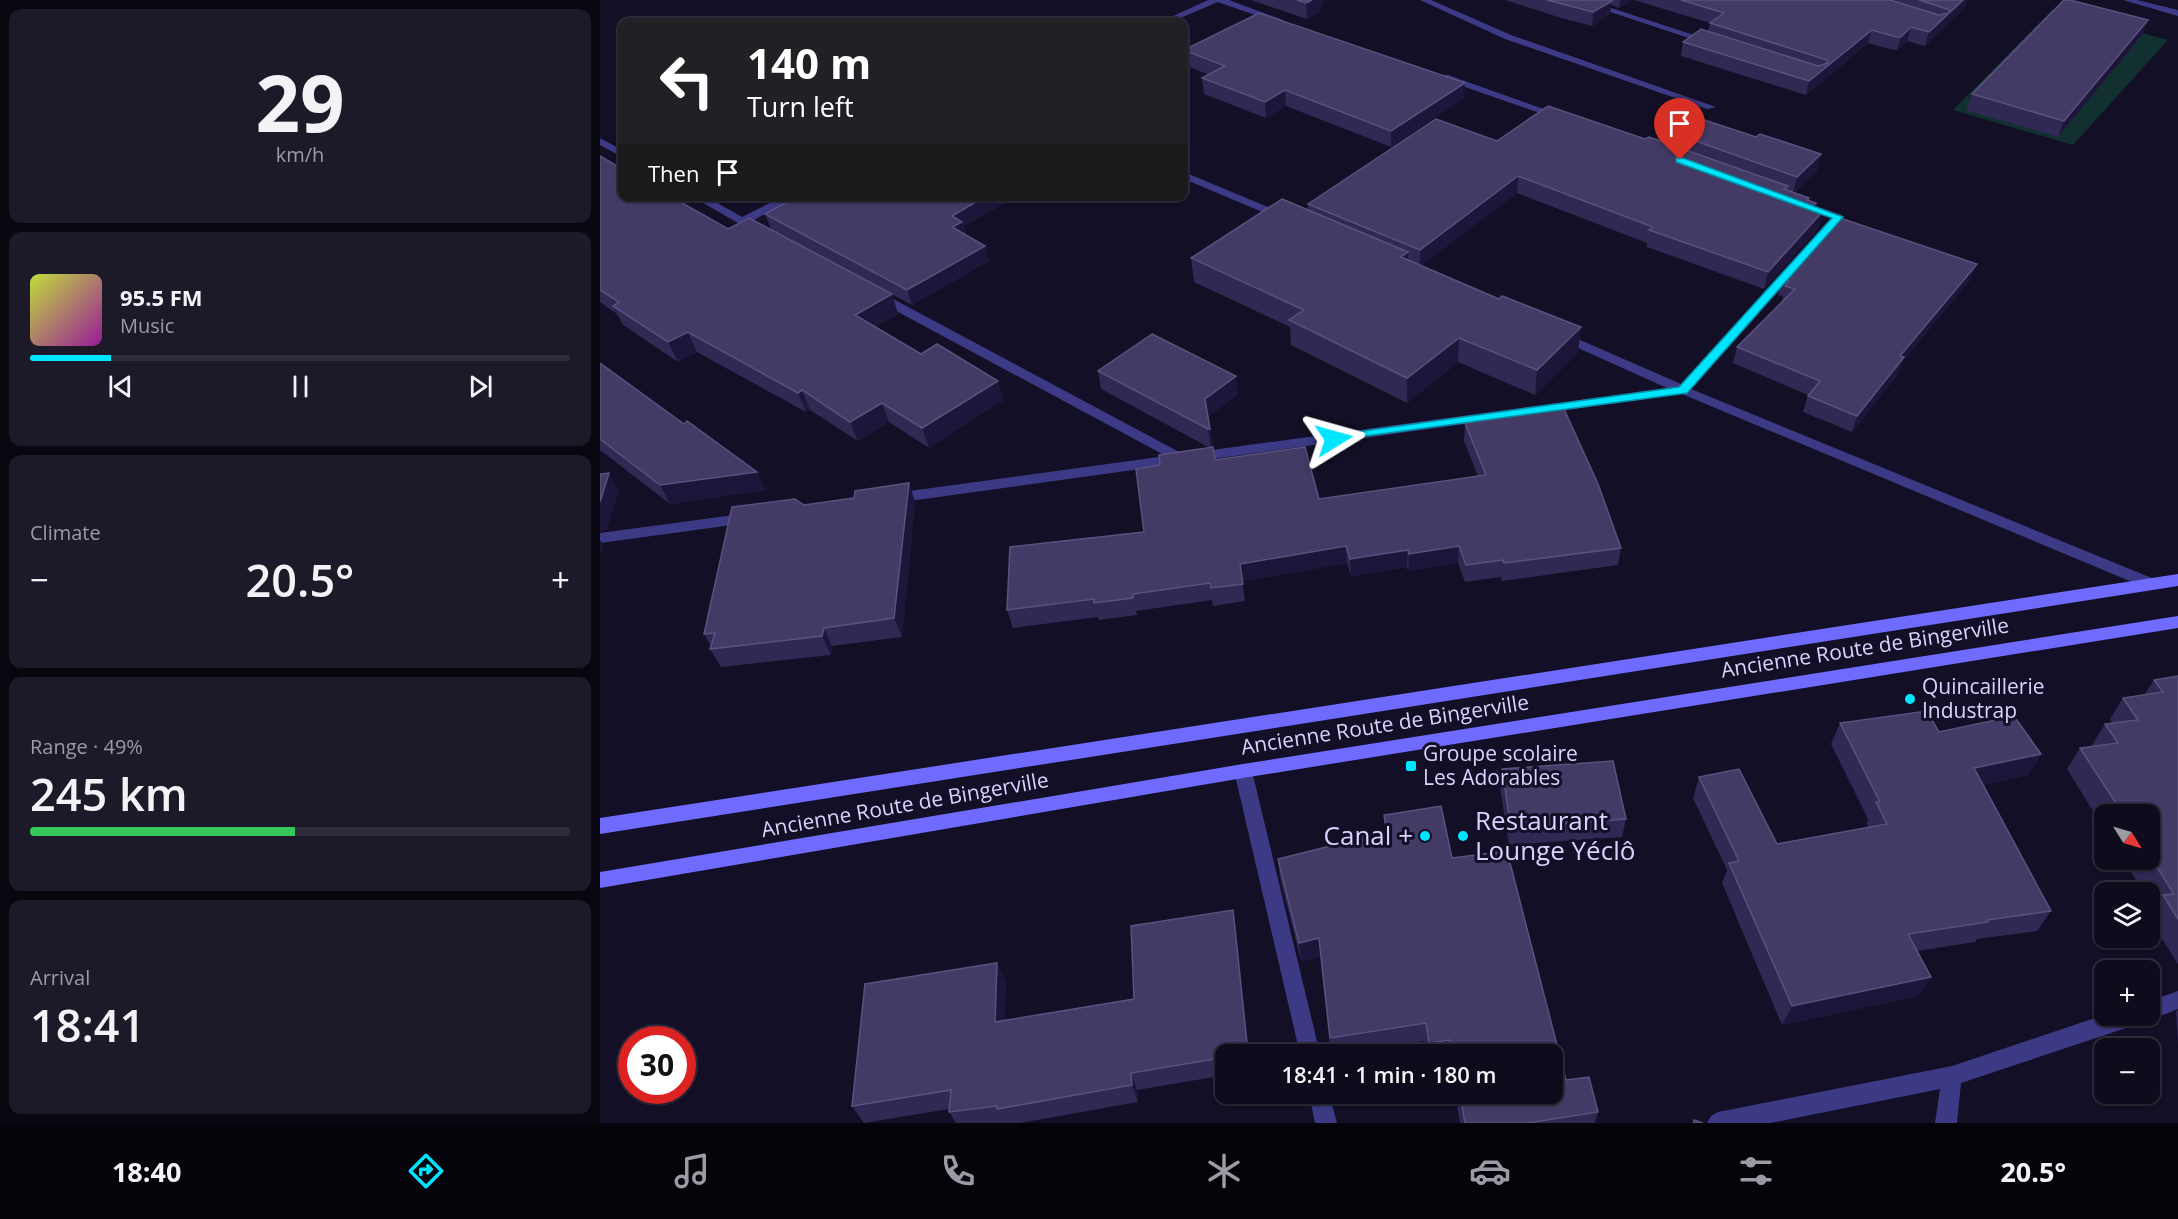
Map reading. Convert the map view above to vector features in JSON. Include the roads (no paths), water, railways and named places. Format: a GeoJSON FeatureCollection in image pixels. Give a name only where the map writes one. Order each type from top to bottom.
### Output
{"type":"FeatureCollection","features":[{"type":"Feature","properties":{"kind":"street"},"geometry":{"type":"LineString","coordinates":[[1174,18],[1215,0]]}},
{"type":"Feature","properties":{"kind":"street"},"geometry":{"type":"LineString","coordinates":[[1221,0],[1287,23]]}},
{"type":"Feature","properties":{"kind":"street"},"geometry":{"type":"LineString","coordinates":[[1424,0],[1508,37],[1711,107]]}},
{"type":"Feature","properties":{"kind":"street"},"geometry":{"type":"LineString","coordinates":[[1578,0],[1718,44]]}},
{"type":"Feature","properties":{"kind":"street"},"geometry":{"type":"LineString","coordinates":[[2127,0],[2178,13]]}},
{"type":"Feature","properties":{"kind":"street"},"geometry":{"type":"LineString","coordinates":[[1431,73],[1564,118]]}},
{"type":"Feature","properties":{"kind":"street"},"geometry":{"type":"LineString","coordinates":[[600,141],[618,152]]}},
{"type":"Feature","properties":{"kind":"street"},"geometry":{"type":"LineString","coordinates":[[1188,177],[1293,220]]}},
{"type":"Feature","properties":{"kind":"street"},"geometry":{"type":"LineString","coordinates":[[705,201],[772,239]]}},
{"type":"Feature","properties":{"kind":"street"},"geometry":{"type":"LineString","coordinates":[[741,222],[784,201]]}},
{"type":"Feature","properties":{"kind":"street"},"geometry":{"type":"LineString","coordinates":[[885,500],[1683,390],[1838,217],[1793,201]]}},
{"type":"Feature","properties":{"kind":"street"},"geometry":{"type":"LineString","coordinates":[[867,290],[1182,459]]}},
{"type":"Feature","properties":{"kind":"street"},"geometry":{"type":"LineString","coordinates":[[1554,333],[1683,390],[2154,585]]}},
{"type":"Feature","properties":{"kind":"street"},"geometry":{"type":"LineString","coordinates":[[600,538],[766,516]]}},
{"type":"Feature","properties":{"kind":"street","name":"Ancienne Route de Bingerville"},"geometry":{"type":"LineString","coordinates":[[600,826],[2178,580]]}},
{"type":"Feature","properties":{"kind":"street","name":"Ancienne Route de Bingerville"},"geometry":{"type":"LineString","coordinates":[[600,880],[1243,771],[2178,622]]}},
{"type":"Feature","properties":{"kind":"street"},"geometry":{"type":"LineString","coordinates":[[1243,771],[1308,1044]]}},
{"type":"Feature","properties":{"kind":"street"},"geometry":{"type":"LineString","coordinates":[[2160,1006],[2178,1000]]}},
{"type":"Feature","properties":{"kind":"street"},"geometry":{"type":"LineString","coordinates":[[1718,1123],[1952,1076],[2102,1026]]}},
{"type":"Feature","properties":{"kind":"street"},"geometry":{"type":"LineString","coordinates":[[1946,1123],[1952,1076]]}},
{"type":"Feature","properties":{"kind":"street"},"geometry":{"type":"LineString","coordinates":[[1321,1104],[1326,1123]]}},
{"type":"Feature","properties":{"kind":"place","name":"Quincaillerie Industrap"},"geometry":{"type":"Point","coordinates":[1910,699]}},
{"type":"Feature","properties":{"kind":"place","name":"Groupe scolaire Les Adorables"},"geometry":{"type":"Point","coordinates":[1411,766]}},
{"type":"Feature","properties":{"kind":"place","name":"Canal +"},"geometry":{"type":"Point","coordinates":[1425,836]}},
{"type":"Feature","properties":{"kind":"place","name":"Restaurant Lounge Yéclô"},"geometry":{"type":"Point","coordinates":[1463,836]}}]}
